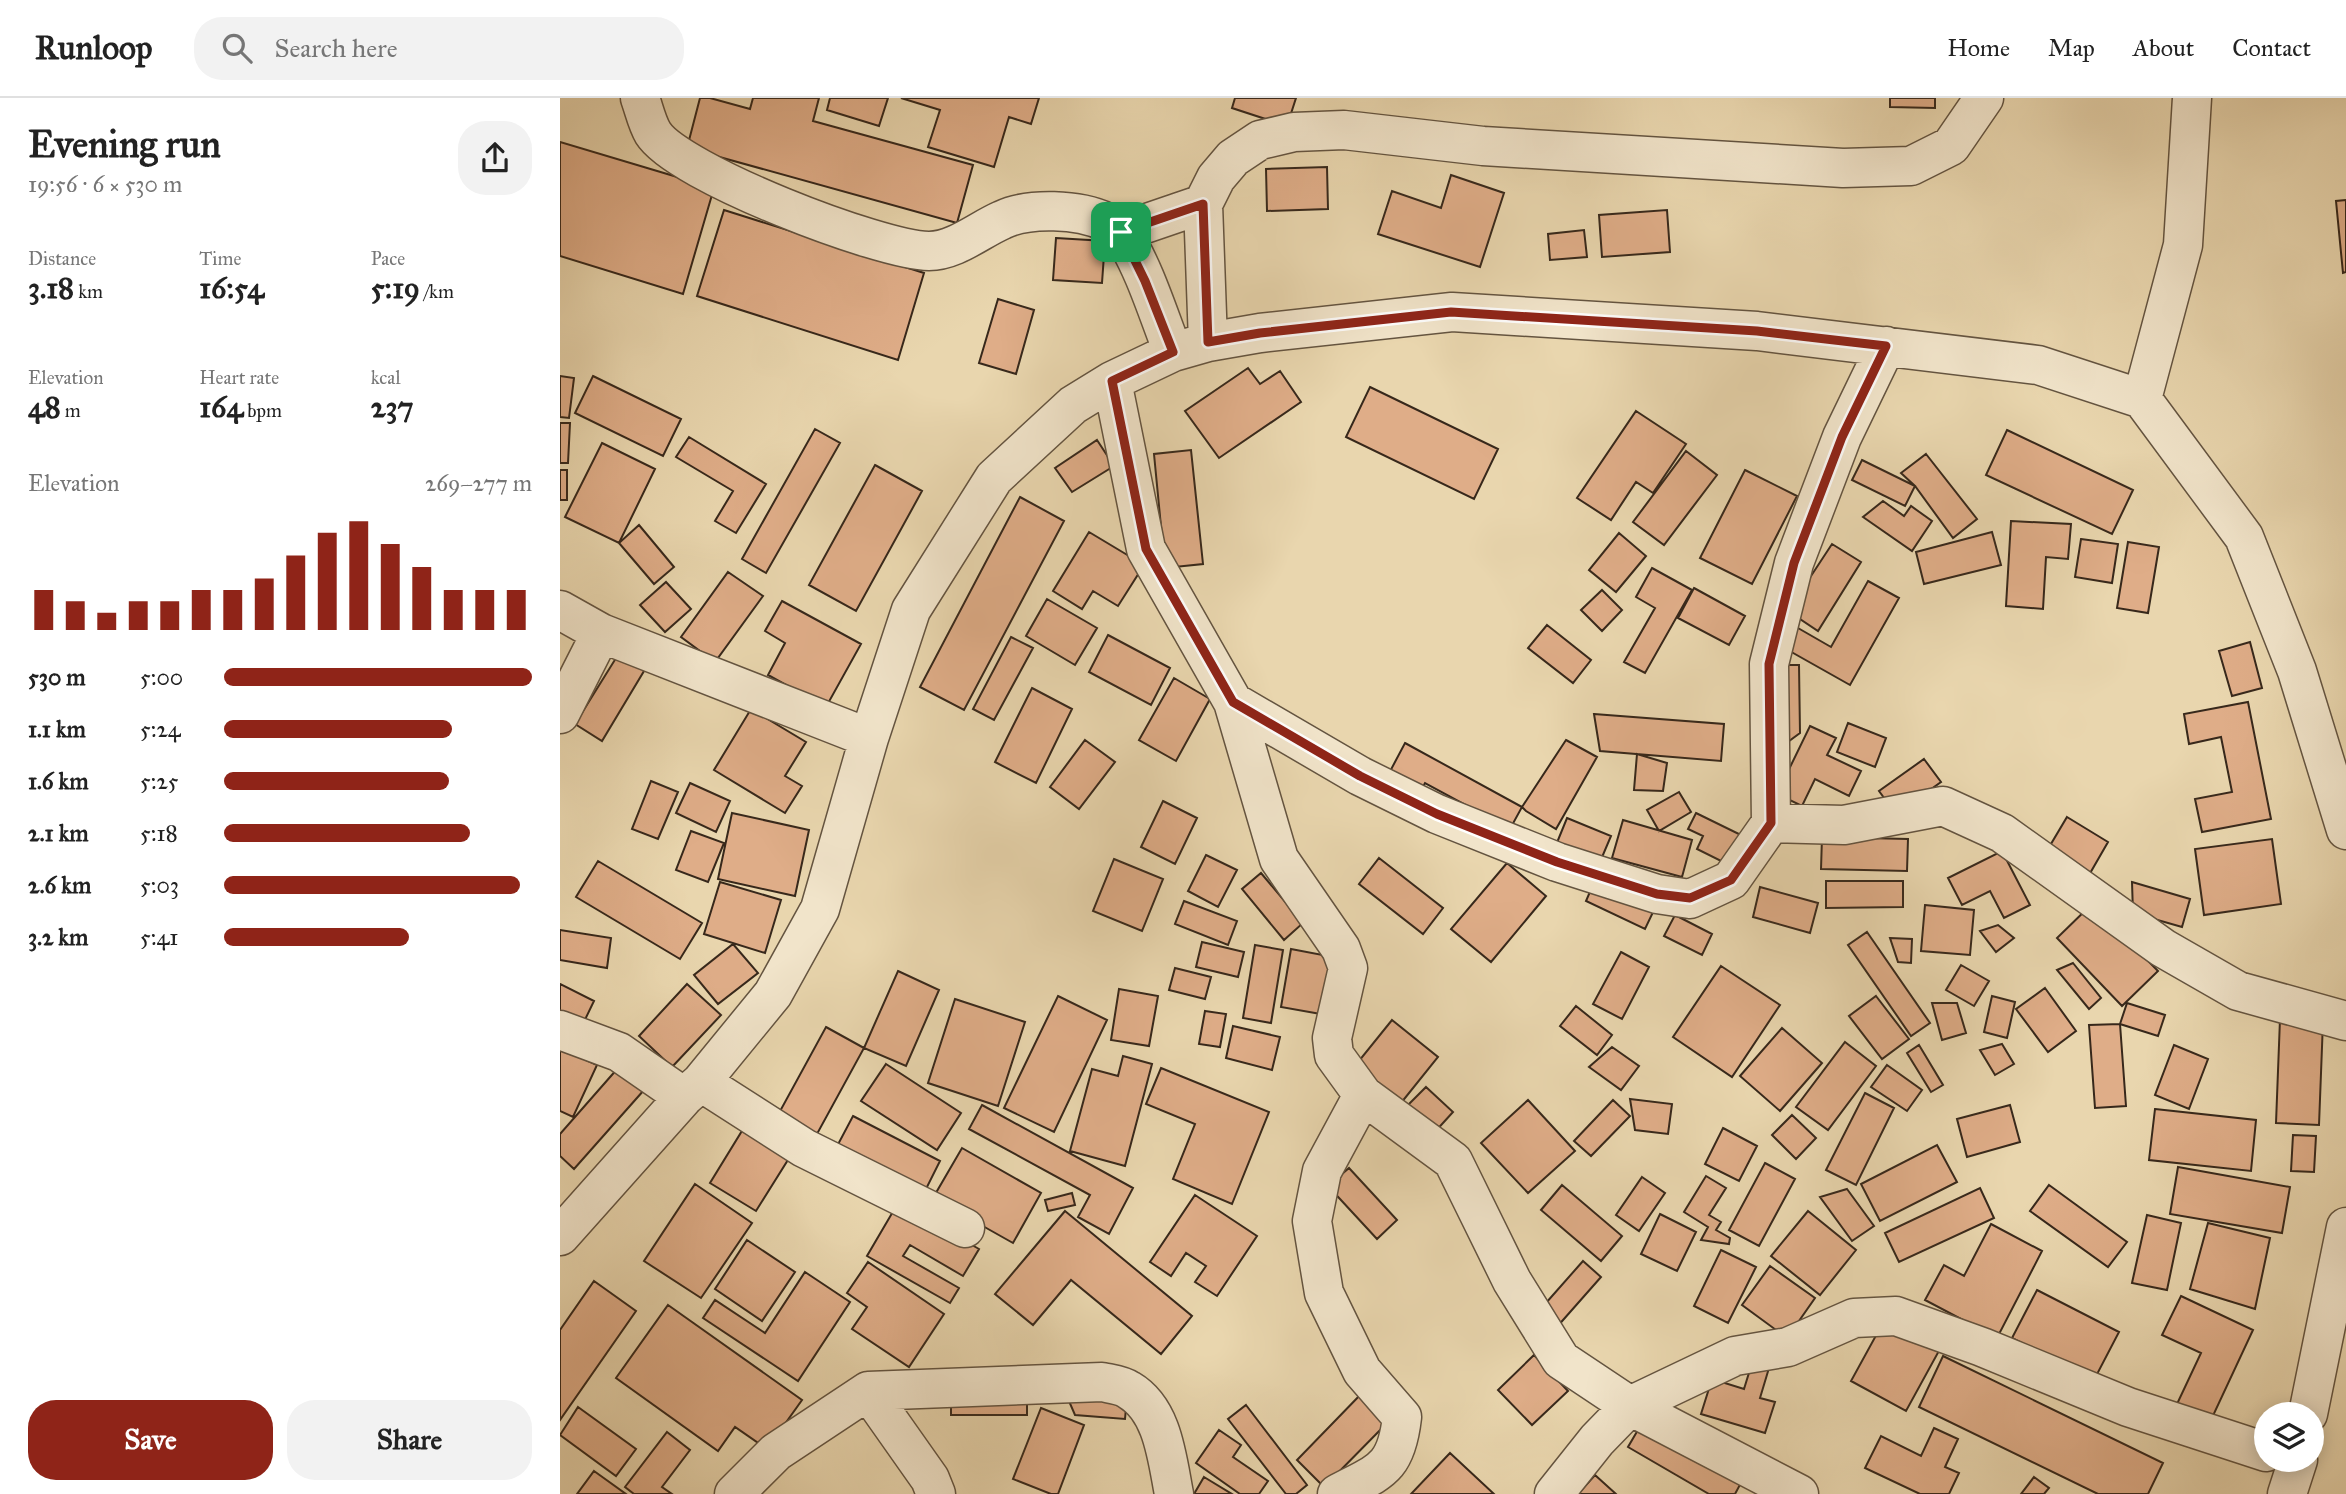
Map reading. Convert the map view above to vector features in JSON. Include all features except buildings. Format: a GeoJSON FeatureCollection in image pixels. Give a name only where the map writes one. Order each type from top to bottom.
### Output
{"type":"FeatureCollection","features":[{"type":"Feature","properties":{"kind":"street"},"geometry":{"type":"LineString","coordinates":[[640,98],[654,134],[688,163],[787,210],[883,243],[930,251],[966,240],[1003,219],[1028,212],[1067,212],[1105,221],[1121,232],[1145,281],[1191,347]]}},
{"type":"Feature","properties":{"kind":"street"},"geometry":{"type":"LineString","coordinates":[[1191,347],[1203,204],[1216,178],[1233,158],[1260,140],[1294,132],[1344,130],[1483,146],[1830,168],[1911,166],[1951,146],[1984,98]]}},
{"type":"Feature","properties":{"kind":"street"},"geometry":{"type":"LineString","coordinates":[[2142,399],[2183,246],[2192,98]]}},
{"type":"Feature","properties":{"kind":"street"},"geometry":{"type":"LineString","coordinates":[[1121,232],[1203,204]]}},
{"type":"Feature","properties":{"kind":"street"},"geometry":{"type":"LineString","coordinates":[[560,1236],[773,994],[820,909],[869,738],[911,610],[994,478],[1073,405],[1112,381],[1191,347],[1328,325],[1451,312],[1757,331],[2038,365],[2142,399],[2244,537],[2297,671],[2346,830]]}},
{"type":"Feature","properties":{"kind":"street"},"geometry":{"type":"LineString","coordinates":[[1233,702],[1360,776],[1437,814],[1557,862],[1657,894],[1690,898],[1731,880],[1771,823],[1769,664],[1794,563],[1842,437],[1886,346]]}},
{"type":"Feature","properties":{"kind":"street"},"geometry":{"type":"LineString","coordinates":[[1112,381],[1146,549],[1233,702],[1279,859],[1345,958],[1348,968],[1332,1038],[1334,1055],[1363,1095],[1453,1161],[1512,1281],[1561,1360],[1630,1406],[1799,1494]]}},
{"type":"Feature","properties":{"kind":"street"},"geometry":{"type":"LineString","coordinates":[[560,610],[601,633],[869,738]]}},
{"type":"Feature","properties":{"kind":"street"},"geometry":{"type":"LineString","coordinates":[[560,714],[601,633]]}},
{"type":"Feature","properties":{"kind":"street"},"geometry":{"type":"LineString","coordinates":[[1771,823],[1844,825],[1943,806],[2002,833],[2163,948],[2238,992],[2346,1021]]}},
{"type":"Feature","properties":{"kind":"street"},"geometry":{"type":"LineString","coordinates":[[560,1030],[619,1052],[965,1228]]}},
{"type":"Feature","properties":{"kind":"street"},"geometry":{"type":"LineString","coordinates":[[1337,1494],[1385,1469],[1400,1441],[1402,1417],[1362,1371],[1324,1293],[1312,1221],[1322,1171],[1363,1095]]}},
{"type":"Feature","properties":{"kind":"street"},"geometry":{"type":"LineString","coordinates":[[2310,1402],[2346,1227]]}},
{"type":"Feature","properties":{"kind":"street"},"geometry":{"type":"LineString","coordinates":[[1554,1494],[1597,1440],[1630,1406],[1735,1356],[1788,1346],[1854,1318],[1896,1317],[1982,1347],[2128,1407],[2254,1453]]}},
{"type":"Feature","properties":{"kind":"street"},"geometry":{"type":"LineString","coordinates":[[734,1494],[776,1452],[868,1391],[1102,1382],[1128,1389],[1150,1408],[1165,1447],[1174,1494]]}},
{"type":"Feature","properties":{"kind":"street"},"geometry":{"type":"LineString","coordinates":[[868,1391],[930,1479],[936,1494]]}},
{"type":"Feature","properties":{"kind":"route"},"geometry":{"type":"LineString","coordinates":[[1203,204],[1208,342],[1260,333],[1451,312],[1757,331],[1886,346],[1842,437],[1794,563],[1769,664],[1771,823],[1731,880],[1690,898],[1657,894],[1557,862],[1437,814],[1360,776],[1233,702],[1146,549],[1112,381],[1173,352],[1145,281],[1121,232],[1203,204]]}}]}
